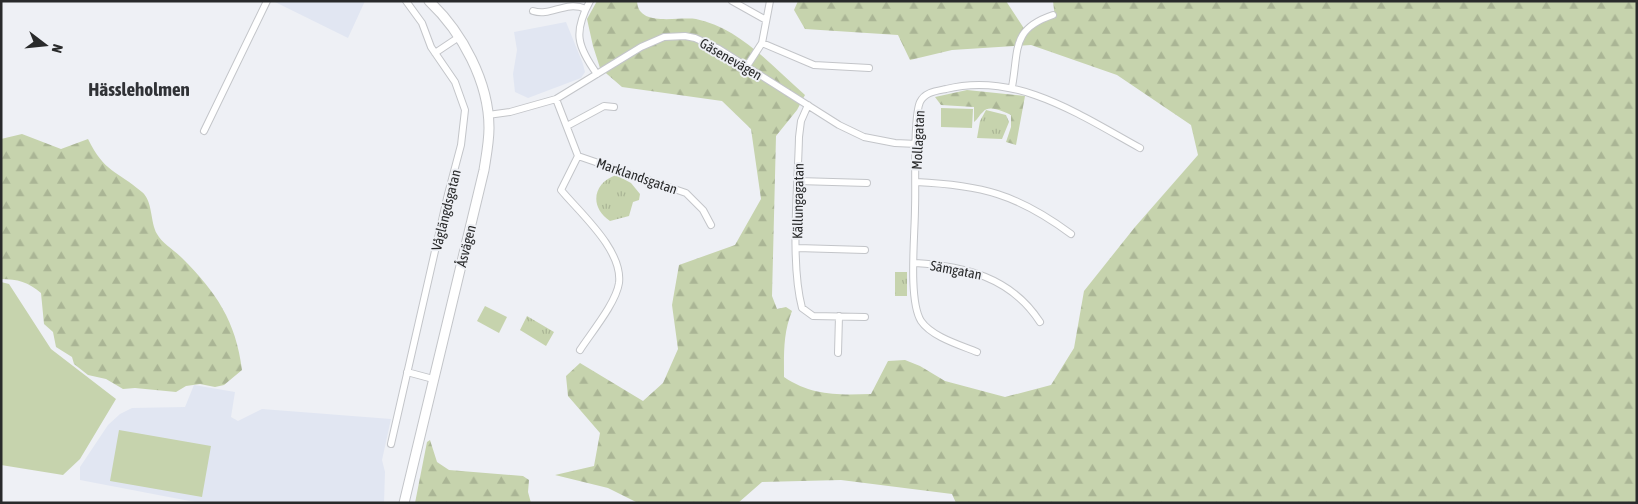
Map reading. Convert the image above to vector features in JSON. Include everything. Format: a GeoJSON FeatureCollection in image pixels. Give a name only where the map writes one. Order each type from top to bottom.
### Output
{"type":"FeatureCollection","features":[{"type":"Feature","properties":{"kind":"street"},"geometry":{"type":"LineString","coordinates":[[204,131],[267,1]]}},
{"type":"Feature","properties":{"kind":"street","name":"Våglängdsgatan"},"geometry":{"type":"LineString","coordinates":[[391,444],[464,134],[464,100],[455,82],[435,53],[422,23],[406,1]]}},
{"type":"Feature","properties":{"kind":"street","name":"Åsvägen"},"geometry":{"type":"LineString","coordinates":[[404,503],[484,170],[489,137],[488,115],[480,79],[459,37],[446,18],[429,1]]}},
{"type":"Feature","properties":{"kind":"street"},"geometry":{"type":"LineString","coordinates":[[590,1],[579,29],[580,44],[597,74]]}},
{"type":"Feature","properties":{"kind":"street"},"geometry":{"type":"LineString","coordinates":[[732,1],[766,20]]}},
{"type":"Feature","properties":{"kind":"street"},"geometry":{"type":"LineString","coordinates":[[747,66],[762,43],[770,1]]}},
{"type":"Feature","properties":{"kind":"street"},"geometry":{"type":"LineString","coordinates":[[534,11],[539,13],[569,5],[586,10]]}},
{"type":"Feature","properties":{"kind":"street"},"geometry":{"type":"LineString","coordinates":[[1012,87],[1020,40],[1024,30],[1038,20],[1053,15]]}},
{"type":"Feature","properties":{"kind":"street","name":"Gäsenevägen"},"geometry":{"type":"LineString","coordinates":[[488,115],[510,112],[556,99],[641,47],[664,37],[685,36],[702,41],[747,66],[808,105],[864,137],[895,143],[917,144]]}},
{"type":"Feature","properties":{"kind":"street"},"geometry":{"type":"LineString","coordinates":[[435,53],[459,37]]}},
{"type":"Feature","properties":{"kind":"street"},"geometry":{"type":"LineString","coordinates":[[762,43],[814,65],[869,68]]}},
{"type":"Feature","properties":{"kind":"street","name":"Mollagatan"},"geometry":{"type":"LineString","coordinates":[[977,352],[935,333],[922,322],[916,307],[917,144],[919,105],[923,98],[930,93],[978,84],[1012,87],[1075,112],[1140,148]]}},
{"type":"Feature","properties":{"kind":"street","name":"Marklandsgatan"},"geometry":{"type":"LineString","coordinates":[[556,99],[578,156],[561,190],[607,244],[616,261],[619,284],[610,304],[580,350]]}},
{"type":"Feature","properties":{"kind":"street","name":"Källungagatan"},"geometry":{"type":"LineString","coordinates":[[808,105],[800,128],[797,248],[800,298],[802,308],[809,315],[839,316]]}},
{"type":"Feature","properties":{"kind":"street"},"geometry":{"type":"LineString","coordinates":[[567,126],[604,106],[614,107]]}},
{"type":"Feature","properties":{"kind":"street","name":"Marklandsgatan"},"geometry":{"type":"LineString","coordinates":[[578,156],[686,193],[703,210],[711,225]]}},
{"type":"Feature","properties":{"kind":"street"},"geometry":{"type":"LineString","coordinates":[[798,181],[867,183]]}},
{"type":"Feature","properties":{"kind":"street"},"geometry":{"type":"LineString","coordinates":[[916,182],[950,183],[995,192],[1023,204],[1070,234]]}},
{"type":"Feature","properties":{"kind":"street"},"geometry":{"type":"LineString","coordinates":[[797,248],[865,250]]}},
{"type":"Feature","properties":{"kind":"street","name":"Sämgatan"},"geometry":{"type":"LineString","coordinates":[[915,263],[946,265],[986,276],[1008,289],[1032,311],[1040,322]]}},
{"type":"Feature","properties":{"kind":"street"},"geometry":{"type":"LineString","coordinates":[[838,352],[839,316],[864,317]]}},
{"type":"Feature","properties":{"kind":"street"},"geometry":{"type":"LineString","coordinates":[[407,372],[433,379]]}},
{"type":"Feature","properties":{"kind":"shaded area"},"geometry":{"type":"Polygon","coordinates":[[[273,1],[365,1],[348,38],[273,1]]]}},
{"type":"Feature","properties":{"kind":"shaded area"},"geometry":{"type":"Polygon","coordinates":[[[566,22],[583,64],[585,72],[581,78],[528,98],[515,92],[513,74],[517,50],[514,32],[566,22]]]}},
{"type":"Feature","properties":{"kind":"shaded area"},"geometry":{"type":"Polygon","coordinates":[[[194,385],[235,392],[231,417],[238,421],[262,409],[391,419],[382,460],[385,472],[384,503],[200,503],[80,480],[80,467],[108,425],[120,414],[132,408],[185,407],[194,385]]]}},
{"type":"Feature","properties":{"kind":"green space"},"geometry":{"type":"Polygon","coordinates":[[[597,1],[637,1],[639,9],[644,15],[652,18],[689,18],[712,24],[727,31],[755,50],[805,95],[797,110],[776,136],[772,296],[777,309],[786,307],[792,311],[786,335],[784,377],[815,391],[836,394],[871,394],[888,361],[905,360],[920,366],[945,381],[1005,397],[1051,385],[1074,348],[1084,291],[1135,227],[1198,155],[1191,125],[1117,75],[1031,45],[952,50],[910,60],[898,35],[805,29],[794,10],[798,1],[1006,1],[1025,30],[1040,22],[1055,18],[1053,1],[1637,1],[1637,503],[956,503],[952,494],[841,480],[762,482],[738,503],[638,503],[608,488],[555,475],[594,466],[600,433],[568,396],[566,376],[580,363],[643,401],[663,383],[678,349],[672,305],[679,265],[735,245],[761,199],[751,129],[722,101],[622,87],[600,68],[587,19],[597,1]]]}},
{"type":"Feature","properties":{"kind":"green space"},"geometry":{"type":"Polygon","coordinates":[[[967,90],[1025,96],[1016,145],[1006,142],[1011,127],[1011,115],[997,109],[989,109],[982,113],[974,122],[974,107],[941,105],[935,97],[967,90]]]}},
{"type":"Feature","properties":{"kind":"green space"},"geometry":{"type":"Polygon","coordinates":[[[941,108],[973,109],[972,128],[941,127],[941,108]]]}},
{"type":"Feature","properties":{"kind":"green space"},"geometry":{"type":"Polygon","coordinates":[[[986,110],[1006,115],[1009,122],[1002,139],[977,138],[980,121],[986,110]]]}},
{"type":"Feature","properties":{"kind":"green space"},"geometry":{"type":"Polygon","coordinates":[[[22,134],[61,149],[88,139],[100,159],[106,165],[146,196],[159,237],[205,283],[222,308],[235,337],[242,370],[224,385],[215,387],[200,384],[186,386],[176,392],[135,388],[123,389],[106,379],[88,375],[74,364],[72,357],[56,347],[53,332],[44,324],[41,293],[32,286],[22,282],[1,279],[1,139],[22,134]]]}},
{"type":"Feature","properties":{"kind":"green space"},"geometry":{"type":"Polygon","coordinates":[[[616,175],[631,183],[640,194],[639,200],[633,202],[629,216],[610,221],[599,209],[596,196],[602,184],[616,175]]]}},
{"type":"Feature","properties":{"kind":"green space"},"geometry":{"type":"Polygon","coordinates":[[[895,272],[907,272],[907,296],[895,296],[895,272]]]}},
{"type":"Feature","properties":{"kind":"green space"},"geometry":{"type":"Polygon","coordinates":[[[1,282],[9,284],[51,349],[116,399],[80,459],[63,475],[1,465],[1,282]]]}},
{"type":"Feature","properties":{"kind":"green space"},"geometry":{"type":"Polygon","coordinates":[[[485,306],[507,317],[499,333],[477,321],[485,306]]]}},
{"type":"Feature","properties":{"kind":"green space"},"geometry":{"type":"Polygon","coordinates":[[[527,316],[554,332],[546,346],[520,330],[527,316]]]}},
{"type":"Feature","properties":{"kind":"green space"},"geometry":{"type":"Polygon","coordinates":[[[119,430],[211,446],[202,497],[110,481],[119,430]]]}},
{"type":"Feature","properties":{"kind":"green space"},"geometry":{"type":"Polygon","coordinates":[[[430,440],[437,462],[449,470],[523,476],[529,480],[528,492],[531,503],[415,503],[427,442],[430,440]]]}},
{"type":"Feature","properties":{"kind":"district","name":"Hässleholmen"},"geometry":{"type":"Point","coordinates":[139,89]}}]}
